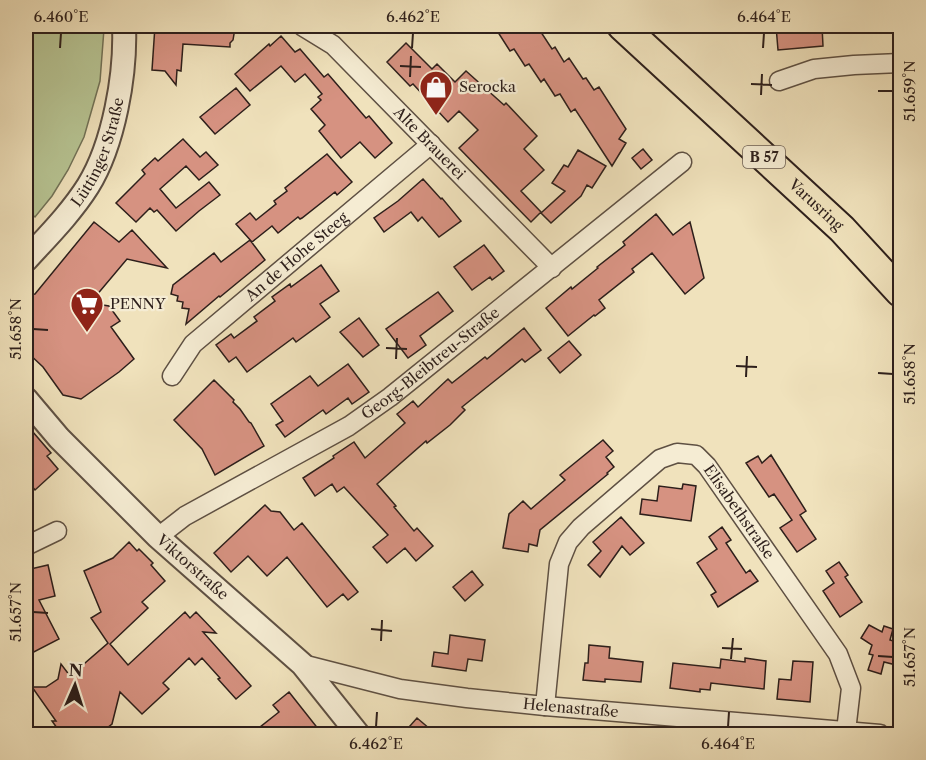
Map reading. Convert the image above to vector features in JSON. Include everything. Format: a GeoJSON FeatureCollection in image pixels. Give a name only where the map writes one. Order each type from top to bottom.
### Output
{"type":"FeatureCollection","features":[{"type":"Feature","properties":{"kind":"main road","name":"Varusring"},"geometry":{"type":"LineString","coordinates":[[622,26],[842,229],[900,292]]}},
{"type":"Feature","properties":{"kind":"street","name":"Lüttinger Straße"},"geometry":{"type":"LineString","coordinates":[[26,260],[55,228],[88,185],[108,143],[121,86],[124,26]]}},
{"type":"Feature","properties":{"kind":"street","name":"Alte Brauerei"},"geometry":{"type":"LineString","coordinates":[[302,26],[333,45],[552,268]]}},
{"type":"Feature","properties":{"kind":"street"},"geometry":{"type":"LineString","coordinates":[[779,81],[814,69],[900,63]]}},
{"type":"Feature","properties":{"kind":"street","name":"An de Hohe Steeg"},"geometry":{"type":"LineString","coordinates":[[172,376],[193,344],[431,144]]}},
{"type":"Feature","properties":{"kind":"street","name":"Georg-Bleibtreu-Straße"},"geometry":{"type":"LineString","coordinates":[[158,537],[185,516],[349,426],[390,397],[682,162]]}},
{"type":"Feature","properties":{"kind":"street","name":"Viktorstraße"},"geometry":{"type":"LineString","coordinates":[[26,399],[59,438],[158,537],[302,664],[358,735]]}},
{"type":"Feature","properties":{"kind":"street","name":"Elisabethstraße"},"geometry":{"type":"LineString","coordinates":[[545,706],[559,564],[568,542],[581,527],[660,459],[677,453],[696,455],[707,466],[838,654],[851,688],[846,731]]}},
{"type":"Feature","properties":{"kind":"street"},"geometry":{"type":"LineString","coordinates":[[26,546],[57,531]]}},
{"type":"Feature","properties":{"kind":"street","name":"Helenastraße"},"geometry":{"type":"LineString","coordinates":[[302,664],[400,689],[466,698],[880,735]]}},
{"type":"Feature","properties":{"kind":"green space"},"geometry":{"type":"Polygon","coordinates":[[[26,26],[104,26],[100,81],[84,137],[68,170],[52,196],[35,217],[26,209],[26,26]]]}},
{"type":"Feature","properties":{"kind":"building"},"geometry":{"type":"Polygon","coordinates":[[[155,26],[232,26],[231,32],[234,34],[230,47],[183,44],[181,71],[177,70],[176,85],[165,71],[152,70],[155,26]]]}},
{"type":"Feature","properties":{"kind":"building"},"geometry":{"type":"Polygon","coordinates":[[[494,26],[537,26],[552,49],[555,47],[564,62],[569,58],[583,79],[586,78],[594,90],[599,87],[626,129],[619,139],[626,143],[612,166],[575,109],[571,112],[560,94],[555,96],[544,79],[541,82],[529,64],[525,66],[514,49],[510,51],[494,26]]]}},
{"type":"Feature","properties":{"kind":"building"},"geometry":{"type":"Polygon","coordinates":[[[776,26],[822,26],[823,46],[778,50],[776,26]]]}},
{"type":"Feature","properties":{"kind":"building"},"geometry":{"type":"Polygon","coordinates":[[[281,36],[295,52],[300,49],[324,77],[328,74],[366,118],[369,116],[392,143],[375,158],[360,142],[341,158],[319,131],[325,125],[311,109],[321,100],[318,97],[322,94],[305,74],[295,82],[281,66],[250,91],[235,74],[281,36]]]}},
{"type":"Feature","properties":{"kind":"building"},"geometry":{"type":"Polygon","coordinates":[[[406,43],[432,69],[437,64],[455,82],[466,71],[504,105],[506,103],[537,136],[524,149],[544,170],[521,191],[541,212],[531,222],[459,148],[478,130],[459,111],[448,122],[413,84],[410,86],[387,62],[406,43]]]}},
{"type":"Feature","properties":{"kind":"building"},"geometry":{"type":"Polygon","coordinates":[[[236,88],[250,105],[215,134],[200,117],[236,88]]]}},
{"type":"Feature","properties":{"kind":"building"},"geometry":{"type":"Polygon","coordinates":[[[183,139],[200,157],[206,152],[218,165],[199,180],[186,166],[160,189],[176,208],[209,182],[220,195],[176,231],[157,210],[154,212],[150,208],[136,222],[116,203],[145,174],[142,170],[155,158],[158,161],[183,139]]]}},
{"type":"Feature","properties":{"kind":"building"},"geometry":{"type":"Polygon","coordinates":[[[643,149],[652,160],[641,169],[632,158],[643,149]]]}},
{"type":"Feature","properties":{"kind":"building"},"geometry":{"type":"Polygon","coordinates":[[[578,150],[606,166],[592,188],[587,185],[581,196],[551,223],[541,213],[565,191],[552,183],[564,165],[568,167],[578,150]]]}},
{"type":"Feature","properties":{"kind":"building"},"geometry":{"type":"Polygon","coordinates":[[[327,154],[352,182],[337,195],[335,192],[302,218],[298,217],[278,233],[272,226],[252,242],[236,224],[250,213],[256,220],[276,204],[274,201],[287,191],[285,188],[327,154]]]}},
{"type":"Feature","properties":{"kind":"building"},"geometry":{"type":"Polygon","coordinates":[[[423,179],[461,221],[439,237],[422,217],[418,221],[411,212],[384,232],[374,218],[423,179]]]}},
{"type":"Feature","properties":{"kind":"building"},"geometry":{"type":"Polygon","coordinates":[[[656,214],[673,235],[690,222],[704,278],[685,294],[652,253],[632,269],[634,272],[599,300],[605,308],[568,336],[546,308],[625,245],[623,242],[656,214]]]}},
{"type":"Feature","properties":{"kind":"building"},"geometry":{"type":"Polygon","coordinates":[[[94,222],[119,242],[132,230],[167,268],[127,259],[90,303],[109,306],[120,321],[111,327],[134,359],[81,399],[63,395],[43,367],[26,351],[26,295],[35,294],[94,222]]]}},
{"type":"Feature","properties":{"kind":"building"},"geometry":{"type":"Polygon","coordinates":[[[250,240],[265,260],[186,324],[189,309],[182,308],[183,302],[177,301],[178,296],[171,294],[173,285],[214,253],[221,262],[250,240]]]}},
{"type":"Feature","properties":{"kind":"building"},"geometry":{"type":"Polygon","coordinates":[[[484,245],[504,271],[492,280],[490,277],[472,290],[454,267],[484,245]]]}},
{"type":"Feature","properties":{"kind":"building"},"geometry":{"type":"Polygon","coordinates":[[[321,265],[339,291],[320,304],[330,317],[296,342],[293,338],[247,372],[236,357],[229,362],[216,345],[231,334],[234,338],[257,321],[254,317],[275,301],[272,297],[290,284],[291,287],[321,265]]]}},
{"type":"Feature","properties":{"kind":"building"},"geometry":{"type":"Polygon","coordinates":[[[438,292],[453,311],[420,336],[426,345],[408,358],[386,329],[438,292]]]}},
{"type":"Feature","properties":{"kind":"building"},"geometry":{"type":"Polygon","coordinates":[[[359,318],[379,345],[363,357],[340,332],[359,318]]]}},
{"type":"Feature","properties":{"kind":"building"},"geometry":{"type":"Polygon","coordinates":[[[524,328],[541,350],[525,362],[522,359],[462,407],[465,410],[450,425],[427,443],[426,441],[377,484],[414,531],[417,528],[433,546],[416,561],[405,548],[387,563],[373,547],[388,535],[344,487],[337,492],[332,484],[315,496],[303,478],[354,442],[365,458],[405,423],[397,414],[413,401],[418,407],[448,379],[452,383],[485,357],[487,359],[524,328]]]}},
{"type":"Feature","properties":{"kind":"building"},"geometry":{"type":"Polygon","coordinates":[[[569,341],[581,355],[560,373],[548,358],[569,341]]]}},
{"type":"Feature","properties":{"kind":"building"},"geometry":{"type":"Polygon","coordinates":[[[348,364],[369,392],[352,404],[348,398],[326,414],[323,410],[285,437],[276,425],[283,421],[271,404],[310,376],[318,386],[348,364]]]}},
{"type":"Feature","properties":{"kind":"building"},"geometry":{"type":"Polygon","coordinates":[[[214,380],[234,400],[233,402],[251,423],[264,446],[215,475],[202,449],[174,420],[214,380]]]}},
{"type":"Feature","properties":{"kind":"building"},"geometry":{"type":"Polygon","coordinates":[[[26,424],[51,453],[47,456],[58,469],[35,490],[26,479],[26,424]]]}},
{"type":"Feature","properties":{"kind":"building"},"geometry":{"type":"Polygon","coordinates":[[[603,440],[613,451],[606,457],[614,467],[608,474],[540,530],[537,546],[529,544],[528,552],[503,548],[509,514],[523,501],[531,509],[565,480],[560,475],[603,440]]]}},
{"type":"Feature","properties":{"kind":"building"},"geometry":{"type":"Polygon","coordinates":[[[771,455],[806,511],[800,515],[816,539],[797,552],[780,528],[792,520],[774,494],[769,497],[746,463],[758,456],[762,463],[771,455]]]}},
{"type":"Feature","properties":{"kind":"building"},"geometry":{"type":"Polygon","coordinates":[[[683,484],[696,486],[691,521],[640,514],[642,499],[657,501],[659,486],[682,489],[683,484]]]}},
{"type":"Feature","properties":{"kind":"building"},"geometry":{"type":"Polygon","coordinates":[[[265,505],[271,511],[280,512],[294,530],[302,523],[358,592],[348,600],[343,594],[327,607],[287,557],[267,576],[248,556],[231,572],[214,553],[265,505]]]}},
{"type":"Feature","properties":{"kind":"building"},"geometry":{"type":"Polygon","coordinates":[[[621,517],[644,543],[630,555],[622,546],[600,577],[588,565],[601,551],[593,542],[621,517]]]}},
{"type":"Feature","properties":{"kind":"building"},"geometry":{"type":"Polygon","coordinates":[[[722,527],[731,540],[726,543],[746,573],[750,570],[758,581],[718,607],[711,595],[716,592],[697,563],[717,549],[709,537],[722,527]]]}},
{"type":"Feature","properties":{"kind":"building"},"geometry":{"type":"Polygon","coordinates":[[[129,542],[153,563],[151,565],[165,581],[142,602],[148,608],[110,644],[128,665],[185,612],[190,618],[196,612],[216,633],[203,632],[251,686],[236,699],[202,658],[195,665],[189,658],[163,683],[169,689],[142,714],[120,692],[112,724],[98,735],[62,735],[52,721],[56,721],[32,687],[46,687],[58,679],[61,664],[70,676],[108,643],[91,618],[101,612],[84,571],[113,558],[129,542]]]}},
{"type":"Feature","properties":{"kind":"building"},"geometry":{"type":"Polygon","coordinates":[[[839,562],[848,575],[845,577],[862,602],[840,617],[823,591],[834,583],[826,571],[839,562]]]}},
{"type":"Feature","properties":{"kind":"building"},"geometry":{"type":"Polygon","coordinates":[[[48,565],[55,596],[39,600],[59,639],[26,656],[26,570],[48,565]]]}},
{"type":"Feature","properties":{"kind":"building"},"geometry":{"type":"Polygon","coordinates":[[[472,571],[483,585],[465,601],[453,587],[472,571]]]}},
{"type":"Feature","properties":{"kind":"building"},"geometry":{"type":"Polygon","coordinates":[[[869,625],[882,632],[884,626],[893,629],[890,640],[900,643],[900,666],[884,662],[881,674],[868,670],[873,655],[869,654],[872,645],[861,638],[869,625]]]}},
{"type":"Feature","properties":{"kind":"building"},"geometry":{"type":"Polygon","coordinates":[[[450,635],[485,640],[482,661],[468,659],[466,671],[432,666],[434,652],[448,654],[450,635]]]}},
{"type":"Feature","properties":{"kind":"building"},"geometry":{"type":"Polygon","coordinates":[[[589,645],[610,647],[609,658],[643,662],[641,682],[583,680],[585,663],[588,663],[589,645]]]}},
{"type":"Feature","properties":{"kind":"building"},"geometry":{"type":"Polygon","coordinates":[[[745,658],[766,661],[764,689],[711,683],[710,690],[700,689],[700,692],[670,688],[673,663],[720,668],[721,659],[745,662],[745,658]]]}},
{"type":"Feature","properties":{"kind":"building"},"geometry":{"type":"Polygon","coordinates":[[[793,661],[813,662],[810,702],[777,699],[779,679],[791,680],[793,661]]]}},
{"type":"Feature","properties":{"kind":"building"},"geometry":{"type":"Polygon","coordinates":[[[289,692],[323,735],[250,735],[279,712],[273,705],[289,692]]]}},
{"type":"Feature","properties":{"kind":"building"},"geometry":{"type":"Polygon","coordinates":[[[417,718],[437,735],[402,735],[417,718]]]}},
{"type":"Feature","properties":{"kind":"place","name":"Serocka"},"geometry":{"type":"Point","coordinates":[436,116]}},
{"type":"Feature","properties":{"kind":"place","name":"PENNY"},"geometry":{"type":"Point","coordinates":[87,333]}}]}
